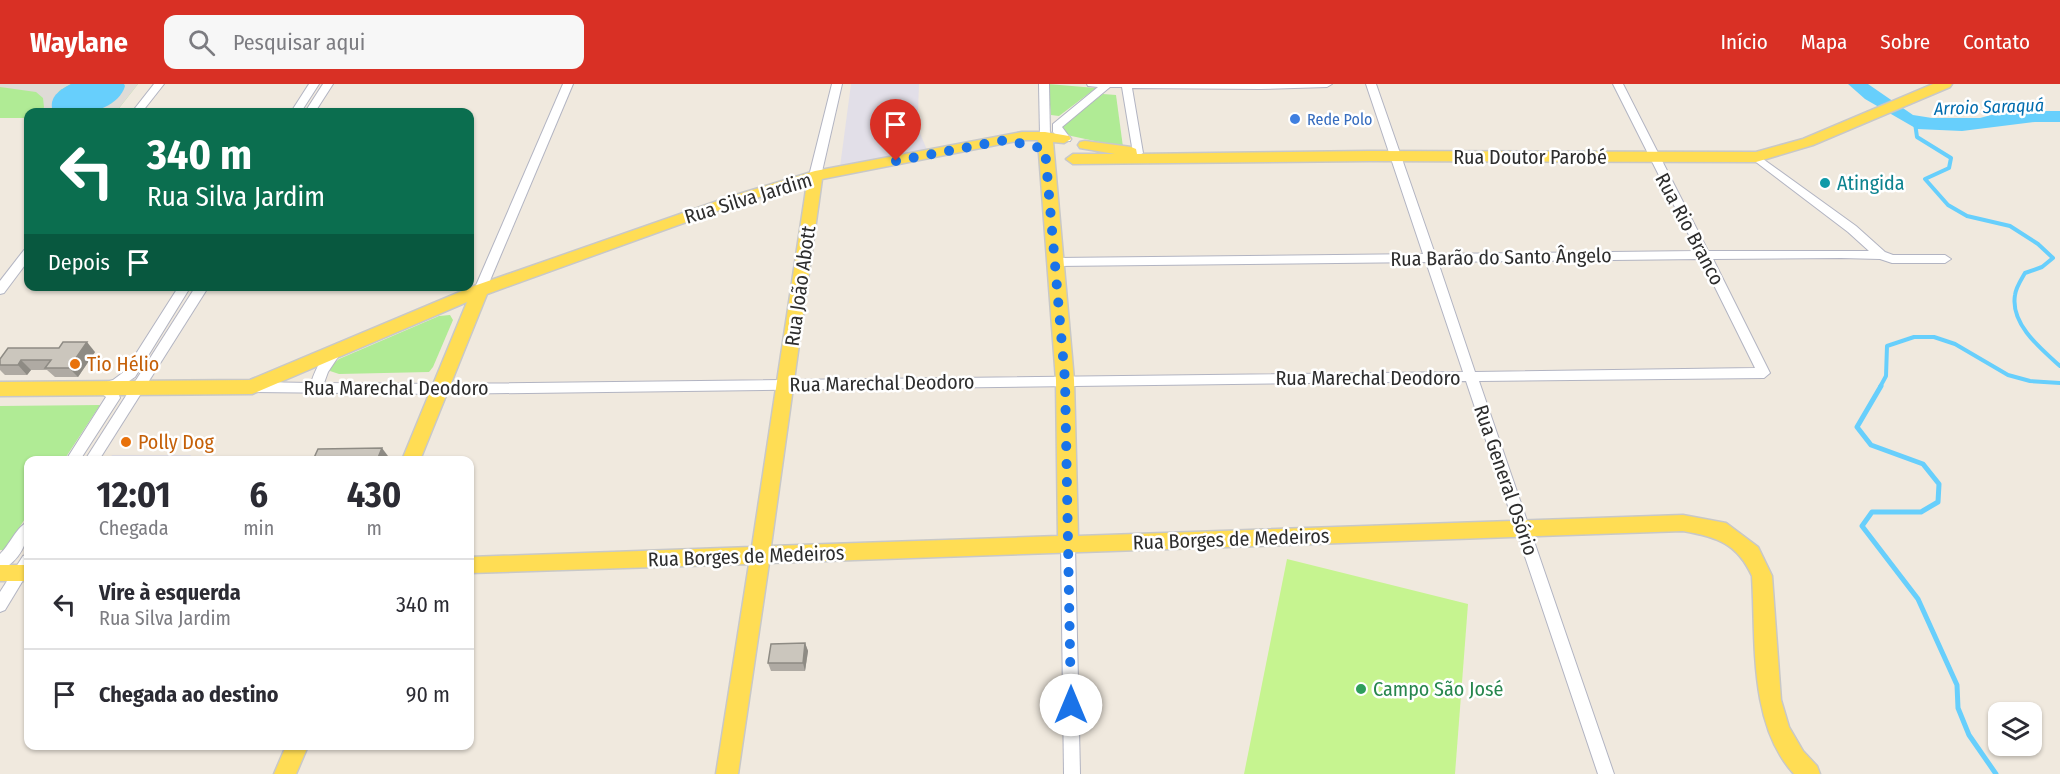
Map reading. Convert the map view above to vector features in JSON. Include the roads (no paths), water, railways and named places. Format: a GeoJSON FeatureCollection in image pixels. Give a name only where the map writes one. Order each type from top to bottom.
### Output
{"type":"FeatureCollection","features":[{"type":"Feature","properties":{"kind":"main road","name":"Rua Doutor Parobé"},"geometry":{"type":"LineString","coordinates":[[1070,159],[1394,156],[1756,157],[1808,142],[1946,84]]}},
{"type":"Feature","properties":{"kind":"main road"},"geometry":{"type":"LineString","coordinates":[[1065,139],[1054,146],[1048,145],[1065,380],[1068,545]]}},
{"type":"Feature","properties":{"kind":"main road","name":"Rua Doutor Parobé"},"geometry":{"type":"LineString","coordinates":[[1065,139],[1077,140],[1085,145],[1174,159]]}},
{"type":"Feature","properties":{"kind":"main road","name":"Rua Silva Jardim"},"geometry":{"type":"LineString","coordinates":[[476,298],[498,284],[734,200],[815,176],[1006,140],[1048,145],[1058,157],[1070,159]]}},
{"type":"Feature","properties":{"kind":"main road"},"geometry":{"type":"LineString","coordinates":[[1049,179],[1070,159],[1085,154],[1085,145]]}},
{"type":"Feature","properties":{"kind":"main road","name":"Rua João Abott"},"geometry":{"type":"LineString","coordinates":[[727,774],[815,176]]}},
{"type":"Feature","properties":{"kind":"main road"},"geometry":{"type":"LineString","coordinates":[[252,387],[334,354],[437,308],[464,304],[476,298]]}},
{"type":"Feature","properties":{"kind":"main road"},"geometry":{"type":"LineString","coordinates":[[413,456],[476,298]]}},
{"type":"Feature","properties":{"kind":"main road","name":"Rua Marechal Deodoro"},"geometry":{"type":"LineString","coordinates":[[0,389],[252,387]]}},
{"type":"Feature","properties":{"kind":"main road","name":"Rua Borges de Medeiros"},"geometry":{"type":"LineString","coordinates":[[474,565],[1683,523],[1719,529],[1751,553],[1762,576],[1770,700],[1779,730],[1795,759],[1809,774]]}},
{"type":"Feature","properties":{"kind":"main road"},"geometry":{"type":"LineString","coordinates":[[0,573],[24,569]]}},
{"type":"Feature","properties":{"kind":"main road"},"geometry":{"type":"LineString","coordinates":[[285,774],[295,750]]}},
{"type":"Feature","properties":{"kind":"street"},"geometry":{"type":"LineString","coordinates":[[140,108],[159,84]]}},
{"type":"Feature","properties":{"kind":"street"},"geometry":{"type":"LineString","coordinates":[[476,298],[568,84]]}},
{"type":"Feature","properties":{"kind":"street","name":"Rua João Abott"},"geometry":{"type":"LineString","coordinates":[[815,176],[837,84]]}},
{"type":"Feature","properties":{"kind":"street"},"geometry":{"type":"LineString","coordinates":[[1044,84],[1048,145]]}},
{"type":"Feature","properties":{"kind":"street"},"geometry":{"type":"LineString","coordinates":[[1092,84],[1106,86],[1327,84]]}},
{"type":"Feature","properties":{"kind":"street","name":"Rua General Osório"},"geometry":{"type":"LineString","coordinates":[[1371,84],[1428,258],[1471,377],[1606,774]]}},
{"type":"Feature","properties":{"kind":"street","name":"Rua Rio Branco"},"geometry":{"type":"LineString","coordinates":[[1618,84],[1653,158],[1764,373]]}},
{"type":"Feature","properties":{"kind":"street"},"geometry":{"type":"LineString","coordinates":[[1065,139],[1057,130],[1057,126],[1106,86]]}},
{"type":"Feature","properties":{"kind":"street"},"geometry":{"type":"LineString","coordinates":[[1127,86],[1138,153]]}},
{"type":"Feature","properties":{"kind":"street"},"geometry":{"type":"LineString","coordinates":[[299,108],[312,87],[326,87]]}},
{"type":"Feature","properties":{"kind":"street"},"geometry":{"type":"LineString","coordinates":[[313,108],[326,87]]}},
{"type":"Feature","properties":{"kind":"street"},"geometry":{"type":"LineString","coordinates":[[1756,157],[1852,229],[1881,255]]}},
{"type":"Feature","properties":{"kind":"street","name":"Rua Barão do Santo Ângelo"},"geometry":{"type":"LineString","coordinates":[[1056,262],[1705,255],[1881,255],[1892,259],[1945,258]]}},
{"type":"Feature","properties":{"kind":"street"},"geometry":{"type":"LineString","coordinates":[[0,290],[24,258]]}},
{"type":"Feature","properties":{"kind":"street"},"geometry":{"type":"LineString","coordinates":[[102,388],[118,384],[130,374],[182,291]]}},
{"type":"Feature","properties":{"kind":"street"},"geometry":{"type":"LineString","coordinates":[[95,456],[200,291]]}},
{"type":"Feature","properties":{"kind":"street"},"geometry":{"type":"LineString","coordinates":[[170,310],[188,310]]}},
{"type":"Feature","properties":{"kind":"street"},"geometry":{"type":"LineString","coordinates":[[316,388],[322,370],[334,354]]}},
{"type":"Feature","properties":{"kind":"street","name":"Rua Marechal Deodoro"},"geometry":{"type":"LineString","coordinates":[[252,387],[440,389],[1764,373]]}},
{"type":"Feature","properties":{"kind":"street"},"geometry":{"type":"LineString","coordinates":[[76,456],[113,398],[112,393],[102,388]]}},
{"type":"Feature","properties":{"kind":"street"},"geometry":{"type":"LineString","coordinates":[[0,564],[14,550],[24,534]]}},
{"type":"Feature","properties":{"kind":"street"},"geometry":{"type":"LineString","coordinates":[[1068,545],[1072,774]]}},
{"type":"Feature","properties":{"kind":"street"},"geometry":{"type":"LineString","coordinates":[[0,605],[24,572]]}},
{"type":"Feature","properties":{"kind":"water"},"geometry":{"type":"Polygon","coordinates":[[[71,84],[124,84],[125,86],[121,95],[114,102],[102,108],[52,108],[54,96],[71,84]]]}},
{"type":"Feature","properties":{"kind":"water"},"geometry":{"type":"Polygon","coordinates":[[[1848,84],[1868,84],[1913,115],[1932,118],[1980,118],[2006,111],[2060,111],[2060,122],[2035,122],[1962,131],[1917,129],[1865,99],[1848,84]]]}},
{"type":"Feature","properties":{"kind":"waterway"},"geometry":{"type":"LineString","coordinates":[[1915,123],[1917,137],[1951,158],[1949,168],[1925,179],[1948,205],[1967,216],[2010,226],[2038,244],[2053,258],[2042,267],[2025,273],[2016,289],[2015,306],[2017,316],[2028,335],[2060,366]]}},
{"type":"Feature","properties":{"kind":"waterway"},"geometry":{"type":"LineString","coordinates":[[1880,387],[1886,376],[1887,346],[1914,337],[1934,337],[1955,344],[2008,375],[2030,381],[2060,383]]}},
{"type":"Feature","properties":{"kind":"waterway"},"geometry":{"type":"LineString","coordinates":[[1881,386],[1857,427],[1871,445],[1923,464],[1939,484],[1938,502],[1921,512],[1872,512],[1862,526],[1918,599],[1957,685],[1958,708],[1969,735],[1996,774]]}},
{"type":"Feature","properties":{"kind":"place","name":"Rede Polo"},"geometry":{"type":"Point","coordinates":[1295,119]}},
{"type":"Feature","properties":{"kind":"place","name":"Atingida"},"geometry":{"type":"Point","coordinates":[1825,183]}},
{"type":"Feature","properties":{"kind":"place","name":"Tio Hélio"},"geometry":{"type":"Point","coordinates":[75,364]}},
{"type":"Feature","properties":{"kind":"place","name":"Polly Dog"},"geometry":{"type":"Point","coordinates":[126,442]}},
{"type":"Feature","properties":{"kind":"place","name":"Campo São José"},"geometry":{"type":"Point","coordinates":[1361,689]}},
{"type":"Feature","properties":{"kind":"water label","name":"Arroio Saraquá"},"geometry":{"type":"Point","coordinates":[1989,107]}}]}
